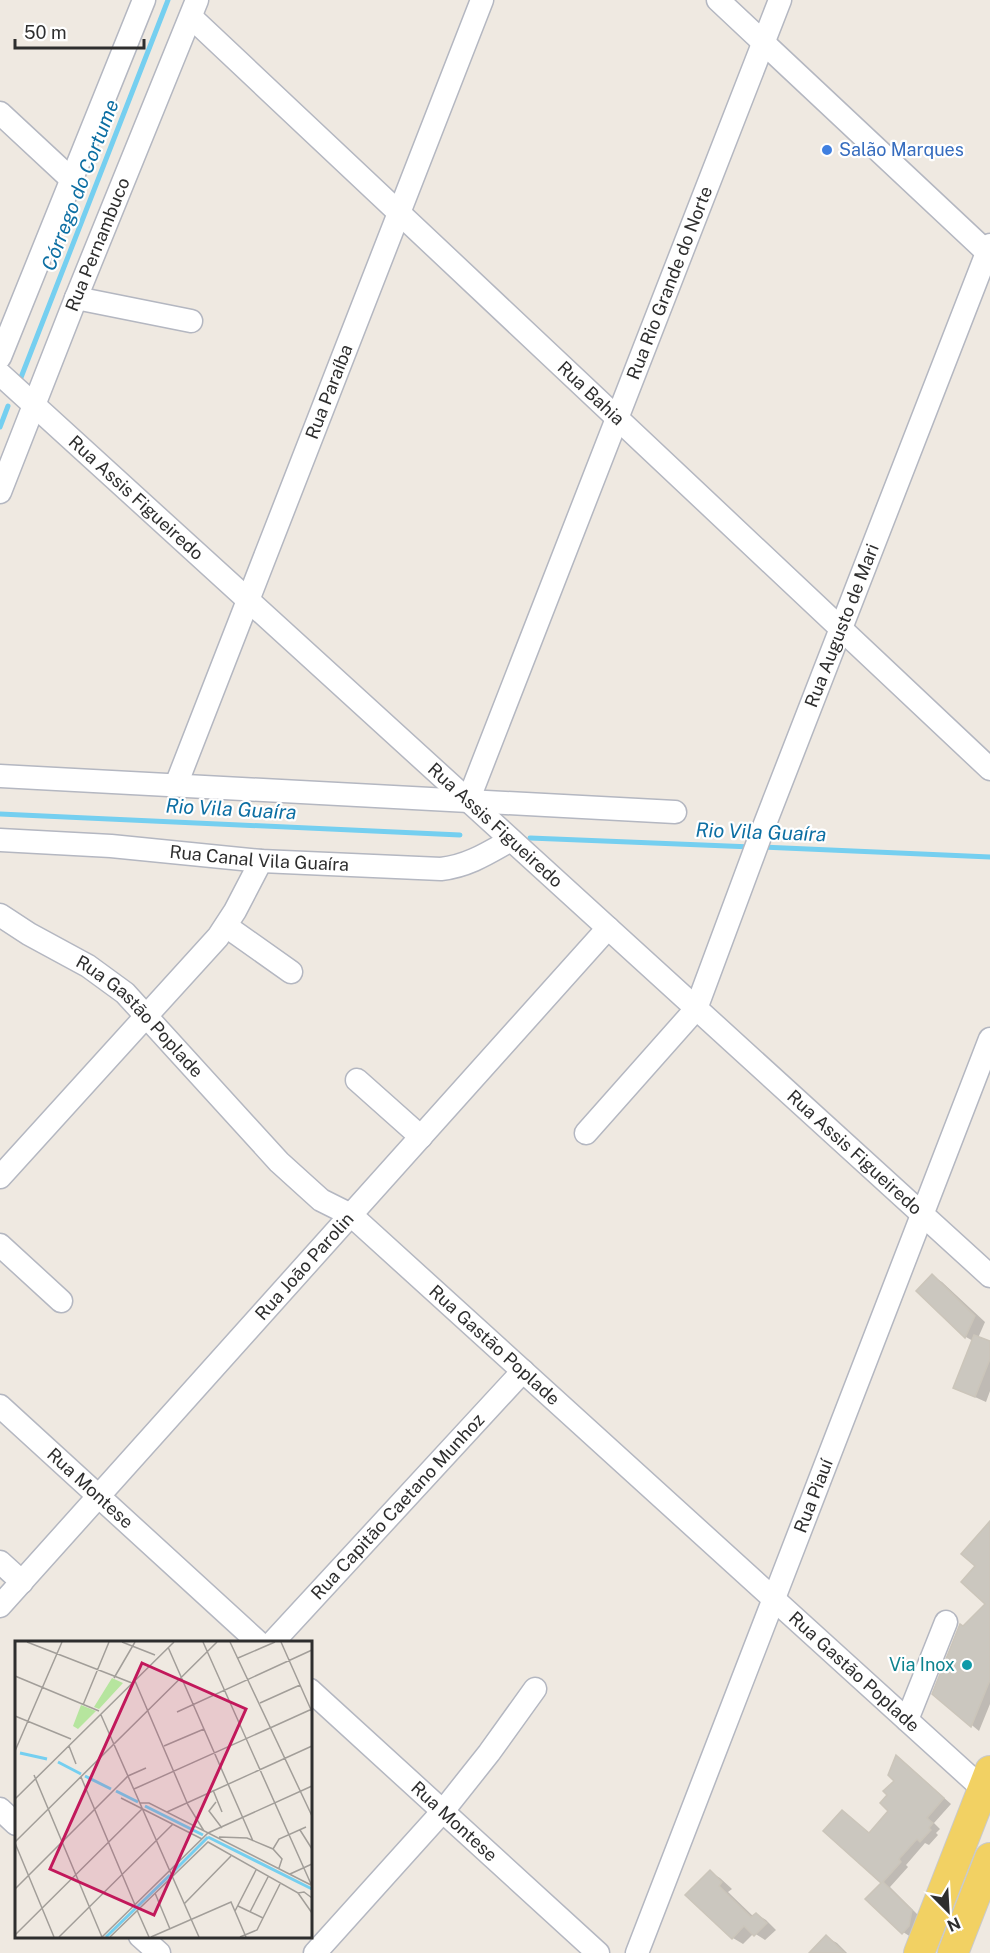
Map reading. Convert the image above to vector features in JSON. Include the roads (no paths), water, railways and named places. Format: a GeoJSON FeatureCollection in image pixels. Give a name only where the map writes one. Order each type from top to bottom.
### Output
{"type":"FeatureCollection","features":[{"type":"Feature","properties":{"kind":"main road"},"geometry":{"type":"LineString","coordinates":[[920,1953],[986,1780]]}},
{"type":"Feature","properties":{"kind":"main road"},"geometry":{"type":"LineString","coordinates":[[953,1953],[990,1858]]}},
{"type":"Feature","properties":{"kind":"street"},"geometry":{"type":"LineString","coordinates":[[0,357],[144,0]]}},
{"type":"Feature","properties":{"kind":"street","name":"Rua Paraíba"},"geometry":{"type":"LineString","coordinates":[[176,785],[482,0]]}},
{"type":"Feature","properties":{"kind":"street"},"geometry":{"type":"LineString","coordinates":[[718,0],[989,251]]}},
{"type":"Feature","properties":{"kind":"street","name":"Rua Rio Grande do Norte"},"geometry":{"type":"LineString","coordinates":[[468,801],[780,0]]}},
{"type":"Feature","properties":{"kind":"street","name":"Rua Bahia"},"geometry":{"type":"LineString","coordinates":[[194,8],[399,213],[990,769]]}},
{"type":"Feature","properties":{"kind":"street","name":"Rua Pernambuco"},"geometry":{"type":"LineString","coordinates":[[0,492],[194,8]]}},
{"type":"Feature","properties":{"kind":"street"},"geometry":{"type":"LineString","coordinates":[[0,113],[71,179]]}},
{"type":"Feature","properties":{"kind":"street","name":"Rua Augusto de Mari"},"geometry":{"type":"LineString","coordinates":[[696,1009],[840,628],[989,251]]}},
{"type":"Feature","properties":{"kind":"street"},"geometry":{"type":"LineString","coordinates":[[76,298],[191,321]]}},
{"type":"Feature","properties":{"kind":"street","name":"Rua Assis Figueiredo"},"geometry":{"type":"LineString","coordinates":[[0,374],[990,1276]]}},
{"type":"Feature","properties":{"kind":"street"},"geometry":{"type":"LineString","coordinates":[[0,776],[675,812]]}},
{"type":"Feature","properties":{"kind":"street","name":"Rua Canal Vila Guaíra"},"geometry":{"type":"LineString","coordinates":[[0,840],[111,846],[261,861],[441,869],[457,867],[473,861],[511,840]]}},
{"type":"Feature","properties":{"kind":"street"},"geometry":{"type":"LineString","coordinates":[[0,1177],[208,949],[226,926],[261,861]]}},
{"type":"Feature","properties":{"kind":"street","name":"Rua Gastão Poplade"},"geometry":{"type":"LineString","coordinates":[[0,915],[110,980],[147,1016],[279,1162],[321,1200],[351,1215],[907,1720],[986,1780]]}},
{"type":"Feature","properties":{"kind":"street"},"geometry":{"type":"LineString","coordinates":[[226,926],[291,972]]}},
{"type":"Feature","properties":{"kind":"street","name":"Rua João Parolin"},"geometry":{"type":"LineString","coordinates":[[0,1606],[608,928]]}},
{"type":"Feature","properties":{"kind":"street"},"geometry":{"type":"LineString","coordinates":[[586,1133],[696,1009]]}},
{"type":"Feature","properties":{"kind":"street","name":"Rua Piauí"},"geometry":{"type":"LineString","coordinates":[[637,1953],[990,1039]]}},
{"type":"Feature","properties":{"kind":"street"},"geometry":{"type":"LineString","coordinates":[[357,1080],[421,1137]]}},
{"type":"Feature","properties":{"kind":"street"},"geometry":{"type":"LineString","coordinates":[[0,1245],[61,1301]]}},
{"type":"Feature","properties":{"kind":"street","name":"Rua Capitão Caetano Munhoz"},"geometry":{"type":"LineString","coordinates":[[274,1641],[523,1371]]}},
{"type":"Feature","properties":{"kind":"street","name":"Rua Montese"},"geometry":{"type":"LineString","coordinates":[[0,1406],[257,1641]]}},
{"type":"Feature","properties":{"kind":"street"},"geometry":{"type":"LineString","coordinates":[[0,1562],[22,1582]]}},
{"type":"Feature","properties":{"kind":"street"},"geometry":{"type":"LineString","coordinates":[[907,1720],[946,1622]]}},
{"type":"Feature","properties":{"kind":"street"},"geometry":{"type":"LineString","coordinates":[[315,1953],[443,1811],[489,1753],[535,1689]]}},
{"type":"Feature","properties":{"kind":"street","name":"Rua Montese"},"geometry":{"type":"LineString","coordinates":[[312,1692],[598,1953]]}},
{"type":"Feature","properties":{"kind":"street"},"geometry":{"type":"LineString","coordinates":[[0,1809],[15,1823]]}},
{"type":"Feature","properties":{"kind":"street"},"geometry":{"type":"LineString","coordinates":[[142,1938],[159,1953]]}},
{"type":"Feature","properties":{"kind":"waterway","name":"Córrego do Cortume"},"geometry":{"type":"LineString","coordinates":[[20,380],[168,0]]}},
{"type":"Feature","properties":{"kind":"waterway","name":"Córrego do Cortume"},"geometry":{"type":"LineString","coordinates":[[0,427],[8,406]]}},
{"type":"Feature","properties":{"kind":"waterway","name":"Rio Vila Guaíra"},"geometry":{"type":"LineString","coordinates":[[0,814],[460,835]]}},
{"type":"Feature","properties":{"kind":"waterway","name":"Rio Vila Guaíra"},"geometry":{"type":"LineString","coordinates":[[530,838],[752,847]]}},
{"type":"Feature","properties":{"kind":"waterway","name":"Rio Vila Guaíra"},"geometry":{"type":"LineString","coordinates":[[761,847],[990,857]]}},
{"type":"Feature","properties":{"kind":"place","name":"Salão Marques"},"geometry":{"type":"Point","coordinates":[827,150]}},
{"type":"Feature","properties":{"kind":"place","name":"Via Inox"},"geometry":{"type":"Point","coordinates":[967,1665]}}]}
